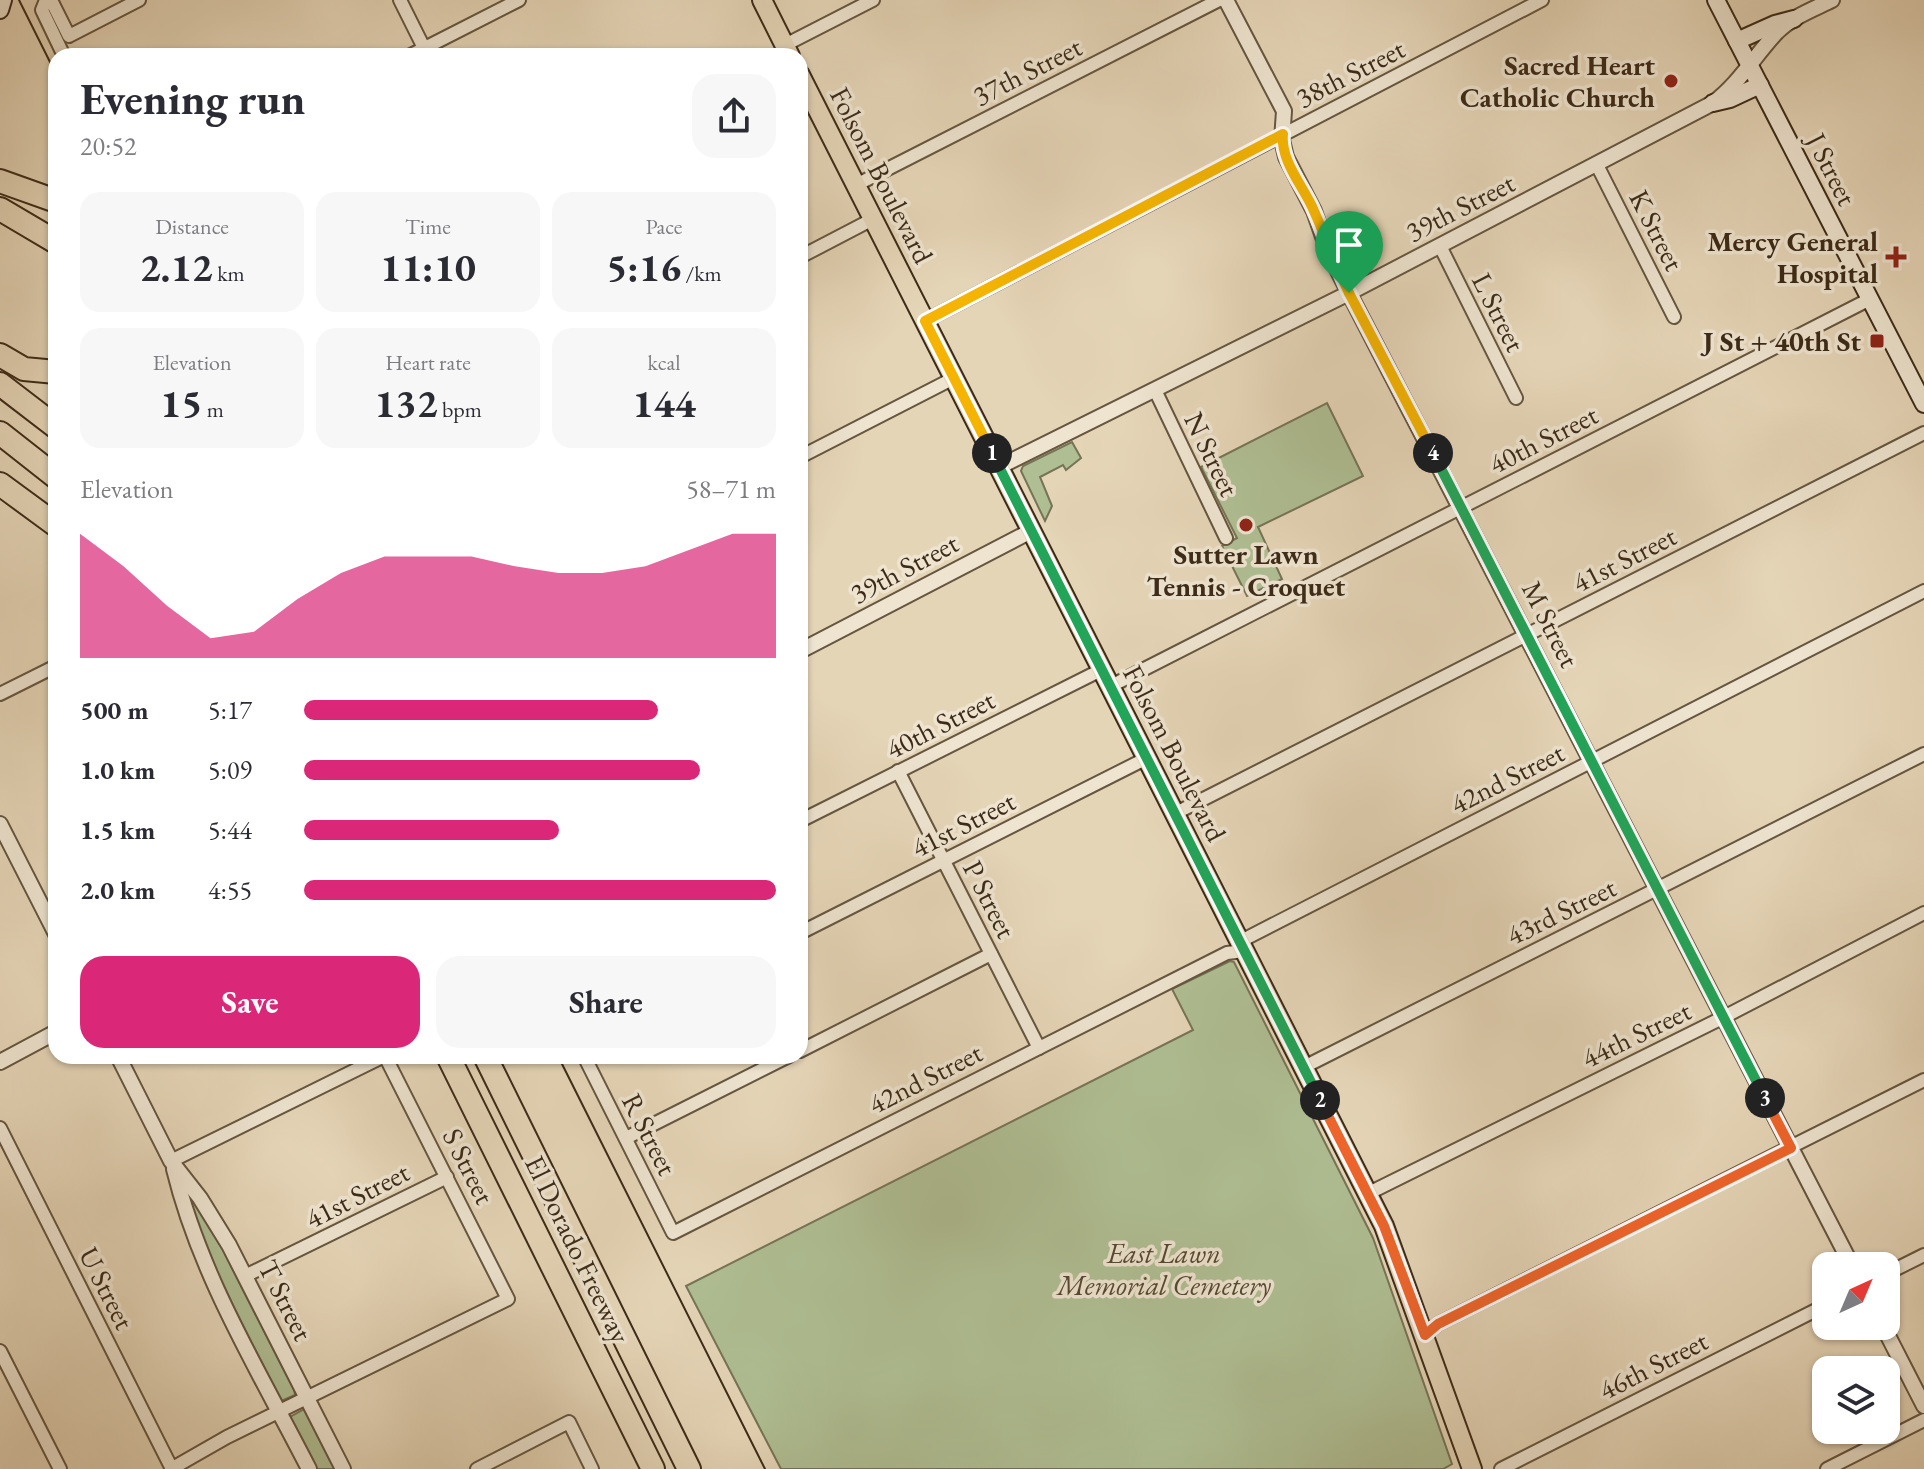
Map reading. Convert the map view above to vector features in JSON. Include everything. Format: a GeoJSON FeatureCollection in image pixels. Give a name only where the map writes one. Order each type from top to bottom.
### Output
{"type":"FeatureCollection","features":[{"type":"Feature","properties":{"kind":"highway"},"geometry":{"type":"LineString","coordinates":[[0,181],[48,198]]}},
{"type":"Feature","properties":{"kind":"highway"},"geometry":{"type":"LineString","coordinates":[[0,209],[48,237]]}},
{"type":"Feature","properties":{"kind":"highway"},"geometry":{"type":"LineString","coordinates":[[0,355],[24,369],[48,371]]}},
{"type":"Feature","properties":{"kind":"highway"},"geometry":{"type":"LineString","coordinates":[[0,384],[48,421]]}},
{"type":"Feature","properties":{"kind":"highway"},"geometry":{"type":"LineString","coordinates":[[0,433],[48,471]]}},
{"type":"Feature","properties":{"kind":"highway"},"geometry":{"type":"LineString","coordinates":[[0,484],[48,519]]}},
{"type":"Feature","properties":{"kind":"highway","name":"El Dorado Freeway"},"geometry":{"type":"LineString","coordinates":[[452,1064],[653,1469]]}},
{"type":"Feature","properties":{"kind":"highway","name":"El Dorado Freeway"},"geometry":{"type":"LineString","coordinates":[[489,1064],[689,1469]]}},
{"type":"Feature","properties":{"kind":"main road"},"geometry":{"type":"LineString","coordinates":[[0,10],[3,0]]}},
{"type":"Feature","properties":{"kind":"main road"},"geometry":{"type":"LineString","coordinates":[[762,0],[786,48]]}},
{"type":"Feature","properties":{"kind":"main road","name":"J Street"},"geometry":{"type":"LineString","coordinates":[[1716,0],[1924,404]]}},
{"type":"Feature","properties":{"kind":"main road"},"geometry":{"type":"LineString","coordinates":[[1737,41],[1794,19]]}},
{"type":"Feature","properties":{"kind":"main road"},"geometry":{"type":"LineString","coordinates":[[1713,103],[1760,85]]}},
{"type":"Feature","properties":{"kind":"main road","name":"Folsom Boulevard"},"geometry":{"type":"LineString","coordinates":[[808,91],[1367,1194],[1393,1248],[1472,1469]]}},
{"type":"Feature","properties":{"kind":"street"},"geometry":{"type":"LineString","coordinates":[[60,48],[42,10],[48,0],[69,36],[139,0]]}},
{"type":"Feature","properties":{"kind":"street"},"geometry":{"type":"LineString","coordinates":[[400,0],[424,48]]}},
{"type":"Feature","properties":{"kind":"street"},"geometry":{"type":"LineString","coordinates":[[433,48],[519,0]]}},
{"type":"Feature","properties":{"kind":"street"},"geometry":{"type":"LineString","coordinates":[[793,48],[873,0]]}},
{"type":"Feature","properties":{"kind":"street","name":"37th Street"},"geometry":{"type":"LineString","coordinates":[[856,185],[1219,0]]}},
{"type":"Feature","properties":{"kind":"street","name":"M Street"},"geometry":{"type":"LineString","coordinates":[[1226,0],[1284,111],[1286,157],[1314,211],[1328,251],[1845,1252]]}},
{"type":"Feature","properties":{"kind":"street","name":"38th Street"},"geometry":{"type":"LineString","coordinates":[[925,321],[1542,0]]}},
{"type":"Feature","properties":{"kind":"street","name":"39th Street"},"geometry":{"type":"LineString","coordinates":[[999,467],[1349,293],[1713,103],[1778,31],[1794,19],[1832,0]]}},
{"type":"Feature","properties":{"kind":"street","name":"K Street"},"geometry":{"type":"LineString","coordinates":[[1597,165],[1674,317]]}},
{"type":"Feature","properties":{"kind":"street"},"geometry":{"type":"LineString","coordinates":[[808,253],[873,219]]}},
{"type":"Feature","properties":{"kind":"street","name":"L Street"},"geometry":{"type":"LineString","coordinates":[[1440,246],[1516,398]]}},
{"type":"Feature","properties":{"kind":"street","name":"40th Street"},"geometry":{"type":"LineString","coordinates":[[808,817],[898,771],[1105,678],[1462,507],[1870,299]]}},
{"type":"Feature","properties":{"kind":"street"},"geometry":{"type":"LineString","coordinates":[[808,453],[954,378]]}},
{"type":"Feature","properties":{"kind":"street","name":"N Street"},"geometry":{"type":"LineString","coordinates":[[1155,390],[1226,538]]}},
{"type":"Feature","properties":{"kind":"street","name":"41st Street"},"geometry":{"type":"LineString","coordinates":[[1174,814],[1924,433]]}},
{"type":"Feature","properties":{"kind":"street","name":"39th Street"},"geometry":{"type":"LineString","coordinates":[[808,647],[1031,531]]}},
{"type":"Feature","properties":{"kind":"street","name":"42nd Street"},"geometry":{"type":"LineString","coordinates":[[673,1233],[1242,947],[1592,761],[1924,591]]}},
{"type":"Feature","properties":{"kind":"street"},"geometry":{"type":"LineString","coordinates":[[0,694],[48,670]]}},
{"type":"Feature","properties":{"kind":"street","name":"43rd Street"},"geometry":{"type":"LineString","coordinates":[[1304,1067],[1924,754]]}},
{"type":"Feature","properties":{"kind":"street","name":"41st Street"},"geometry":{"type":"LineString","coordinates":[[808,929],[1147,758]]}},
{"type":"Feature","properties":{"kind":"street","name":"P Street"},"geometry":{"type":"LineString","coordinates":[[898,771],[1039,1048]]}},
{"type":"Feature","properties":{"kind":"street"},"geometry":{"type":"LineString","coordinates":[[0,824],[48,918]]}},
{"type":"Feature","properties":{"kind":"street","name":"44th Street"},"geometry":{"type":"LineString","coordinates":[[1367,1194],[1724,1017],[1924,913]]}},
{"type":"Feature","properties":{"kind":"street"},"geometry":{"type":"LineString","coordinates":[[808,1047],[991,954]]}},
{"type":"Feature","properties":{"kind":"street"},"geometry":{"type":"LineString","coordinates":[[0,1062],[48,1036]]}},
{"type":"Feature","properties":{"kind":"street","name":"T Street"},"geometry":{"type":"LineString","coordinates":[[122,1064],[171,1161],[197,1247],[309,1469]]}},
{"type":"Feature","properties":{"kind":"street"},"geometry":{"type":"LineString","coordinates":[[171,1161],[368,1064]]}},
{"type":"Feature","properties":{"kind":"street","name":"S Street"},"geometry":{"type":"LineString","coordinates":[[306,1398],[508,1299],[388,1064]]}},
{"type":"Feature","properties":{"kind":"street","name":"R Street"},"geometry":{"type":"LineString","coordinates":[[588,1064],[673,1233]]}},
{"type":"Feature","properties":{"kind":"street"},"geometry":{"type":"LineString","coordinates":[[626,1138],[773,1064]]}},
{"type":"Feature","properties":{"kind":"street"},"geometry":{"type":"LineString","coordinates":[[1425,1335],[1452,1317],[1924,1080]]}},
{"type":"Feature","properties":{"kind":"street","name":"U Street"},"geometry":{"type":"LineString","coordinates":[[0,1128],[171,1469]]}},
{"type":"Feature","properties":{"kind":"street","name":"T Street"},"geometry":{"type":"LineString","coordinates":[[171,1161],[208,1210],[245,1276],[343,1469]]}},
{"type":"Feature","properties":{"kind":"street","name":"41st Street"},"geometry":{"type":"LineString","coordinates":[[245,1276],[447,1177]]}},
{"type":"Feature","properties":{"kind":"street"},"geometry":{"type":"LineString","coordinates":[[1900,1267],[1924,1255]]}},
{"type":"Feature","properties":{"kind":"street","name":"46th Street"},"geometry":{"type":"LineString","coordinates":[[1501,1469],[1812,1312]]}},
{"type":"Feature","properties":{"kind":"street"},"geometry":{"type":"LineString","coordinates":[[1890,1340],[1924,1406]]}},
{"type":"Feature","properties":{"kind":"street"},"geometry":{"type":"LineString","coordinates":[[0,1351],[60,1469]]}},
{"type":"Feature","properties":{"kind":"street"},"geometry":{"type":"LineString","coordinates":[[171,1469],[306,1398]]}},
{"type":"Feature","properties":{"kind":"street"},"geometry":{"type":"LineString","coordinates":[[1827,1469],[1924,1420]]}},
{"type":"Feature","properties":{"kind":"street"},"geometry":{"type":"LineString","coordinates":[[477,1469],[569,1422],[592,1469]]}},
{"type":"Feature","properties":{"kind":"green space"},"geometry":{"type":"Polygon","coordinates":[[[1327,403],[1363,476],[1258,527],[1282,579],[1247,596],[1222,546],[1237,538],[1201,467],[1327,403]]]}},
{"type":"Feature","properties":{"kind":"green space"},"geometry":{"type":"Polygon","coordinates":[[[1072,442],[1081,458],[1066,470],[1063,465],[1040,477],[1052,506],[1045,521],[1021,471],[1023,466],[1072,442]]]}},
{"type":"Feature","properties":{"kind":"green space","name":"East Lawn Memorial Cemetery"},"geometry":{"type":"Polygon","coordinates":[[[1230,961],[1234,962],[1373,1238],[1452,1464],[1443,1469],[781,1469],[686,1286],[1193,1030],[1172,989],[1230,961]]]}},
{"type":"Feature","properties":{"kind":"green space"},"geometry":{"type":"Polygon","coordinates":[[[178,1175],[214,1226],[292,1375],[295,1395],[279,1402],[208,1263],[178,1175]]]}},
{"type":"Feature","properties":{"kind":"green space"},"geometry":{"type":"Polygon","coordinates":[[[306,1408],[339,1469],[312,1469],[293,1431],[290,1417],[306,1408]]]}},
{"type":"Feature","properties":{"kind":"tram line"},"geometry":{"type":"LineString","coordinates":[[19,0],[48,58]]}},
{"type":"Feature","properties":{"kind":"tram line"},"geometry":{"type":"LineString","coordinates":[[562,1064],[765,1469]]}},
{"type":"Feature","properties":{"kind":"place","name":"Sacred Heart Catholic Church"},"geometry":{"type":"Point","coordinates":[1671,81]}},
{"type":"Feature","properties":{"kind":"place","name":"Mercy General Hospital"},"geometry":{"type":"Point","coordinates":[1896,257]}},
{"type":"Feature","properties":{"kind":"place","name":"J St + 40th St"},"geometry":{"type":"Point","coordinates":[1877,341]}},
{"type":"Feature","properties":{"kind":"place","name":"Sutter Lawn Tennis - Croquet"},"geometry":{"type":"Point","coordinates":[1246,525]}},
{"type":"Feature","properties":{"kind":"route"},"geometry":{"type":"LineString","coordinates":[[1283,134],[1286,157],[1314,211],[1328,251],[1349,293],[1791,1148],[1438,1324],[1425,1335],[1384,1226],[925,321],[1283,134]]}}]}
